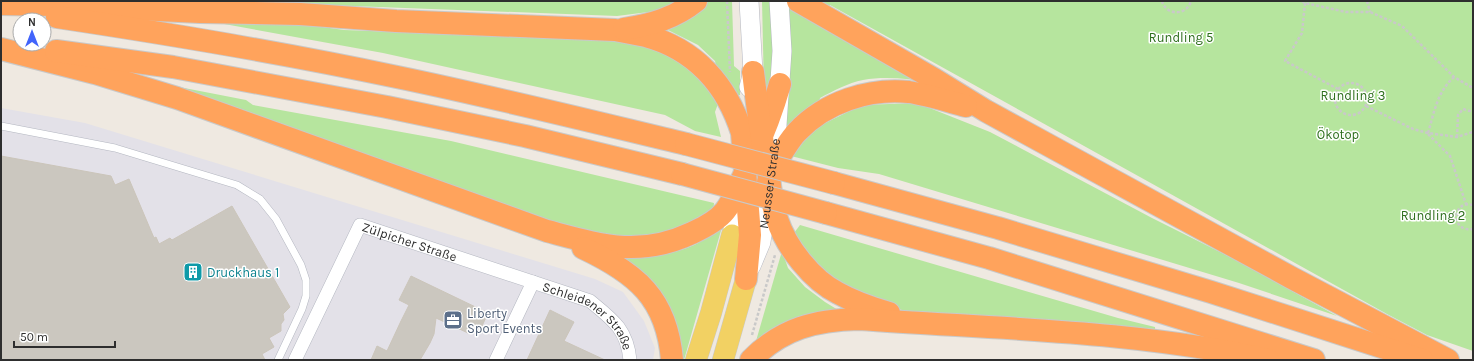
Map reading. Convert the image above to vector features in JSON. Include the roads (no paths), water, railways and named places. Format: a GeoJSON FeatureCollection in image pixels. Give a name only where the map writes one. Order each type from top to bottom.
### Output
{"type":"FeatureCollection","features":[{"type":"Feature","properties":{"kind":"highway"},"geometry":{"type":"LineString","coordinates":[[615,30],[642,26],[666,20],[685,10],[696,1]]}},
{"type":"Feature","properties":{"kind":"highway"},"geometry":{"type":"LineString","coordinates":[[798,1],[934,79],[986,112],[1292,278],[1448,360]]}},
{"type":"Feature","properties":{"kind":"highway"},"geometry":{"type":"LineString","coordinates":[[1,4],[54,4],[200,12],[300,14],[404,22],[615,30],[646,37],[671,45],[692,58],[713,77],[726,94],[742,133],[747,214],[750,236],[746,279]]}},
{"type":"Feature","properties":{"kind":"highway"},"geometry":{"type":"LineString","coordinates":[[1,9],[99,23],[396,76],[532,106],[686,144],[998,228],[1211,292],[1422,360]]}},
{"type":"Feature","properties":{"kind":"highway"},"geometry":{"type":"LineString","coordinates":[[1,44],[174,67],[387,107],[525,136],[682,174],[989,258],[1314,360]]}},
{"type":"Feature","properties":{"kind":"highway"},"geometry":{"type":"LineString","coordinates":[[1,49],[95,73],[177,98],[547,231],[588,242],[620,247],[647,247],[674,241],[700,229],[724,212],[733,199],[762,140],[773,110],[780,84]]}},
{"type":"Feature","properties":{"kind":"highway"},"geometry":{"type":"LineString","coordinates":[[753,72],[773,207],[785,237],[799,258],[818,279],[837,293],[864,305],[924,322]]}},
{"type":"Feature","properties":{"kind":"highway"},"geometry":{"type":"LineString","coordinates":[[732,236],[769,180],[779,156],[797,132],[810,120],[830,107],[852,98],[876,92],[894,91],[910,92],[986,112]]}},
{"type":"Feature","properties":{"kind":"highway"},"geometry":{"type":"LineString","coordinates":[[547,231],[614,263],[640,284],[656,304],[666,326],[671,346],[672,360]]}},
{"type":"Feature","properties":{"kind":"highway"},"geometry":{"type":"LineString","coordinates":[[752,360],[766,346],[800,327],[839,319],[924,322],[1098,335],[1201,347],[1268,360]]}},
{"type":"Feature","properties":{"kind":"main road","name":"Neusser Straße"},"geometry":{"type":"LineString","coordinates":[[696,360],[711,313],[732,236],[744,174],[749,84],[753,72],[749,1]]}},
{"type":"Feature","properties":{"kind":"main road","name":"Neusser Straße"},"geometry":{"type":"LineString","coordinates":[[723,360],[746,279],[761,242],[777,125],[782,51],[779,1]]}},
{"type":"Feature","properties":{"kind":"street","name":"Zülpicher Straße"},"geometry":{"type":"LineString","coordinates":[[296,360],[360,225],[533,282]]}},
{"type":"Feature","properties":{"kind":"street"},"geometry":{"type":"LineString","coordinates":[[496,360],[533,282]]}},
{"type":"Feature","properties":{"kind":"street","name":"Schleidener Straße"},"geometry":{"type":"LineString","coordinates":[[533,282],[590,301],[617,324],[629,346],[630,360]]}},
{"type":"Feature","properties":{"kind":"lane"},"geometry":{"type":"LineString","coordinates":[[1,126],[115,148],[237,185],[260,199],[276,219],[302,265],[306,280],[306,296],[302,310],[278,360]]}},
{"type":"Feature","properties":{"kind":"place","name":"Druckhaus 1"},"geometry":{"type":"Point","coordinates":[193,272]}},
{"type":"Feature","properties":{"kind":"place","name":"Liberty Sport Events"},"geometry":{"type":"Point","coordinates":[453,320]}},
{"type":"Feature","properties":{"kind":"park label","name":"Rundling 5"},"geometry":{"type":"Point","coordinates":[1181,37]}},
{"type":"Feature","properties":{"kind":"park label","name":"Rundling 3"},"geometry":{"type":"Point","coordinates":[1353,95]}},
{"type":"Feature","properties":{"kind":"park label","name":"Ökotop"},"geometry":{"type":"Point","coordinates":[1338,134]}},
{"type":"Feature","properties":{"kind":"park label","name":"Rundling 2"},"geometry":{"type":"Point","coordinates":[1433,215]}}]}
